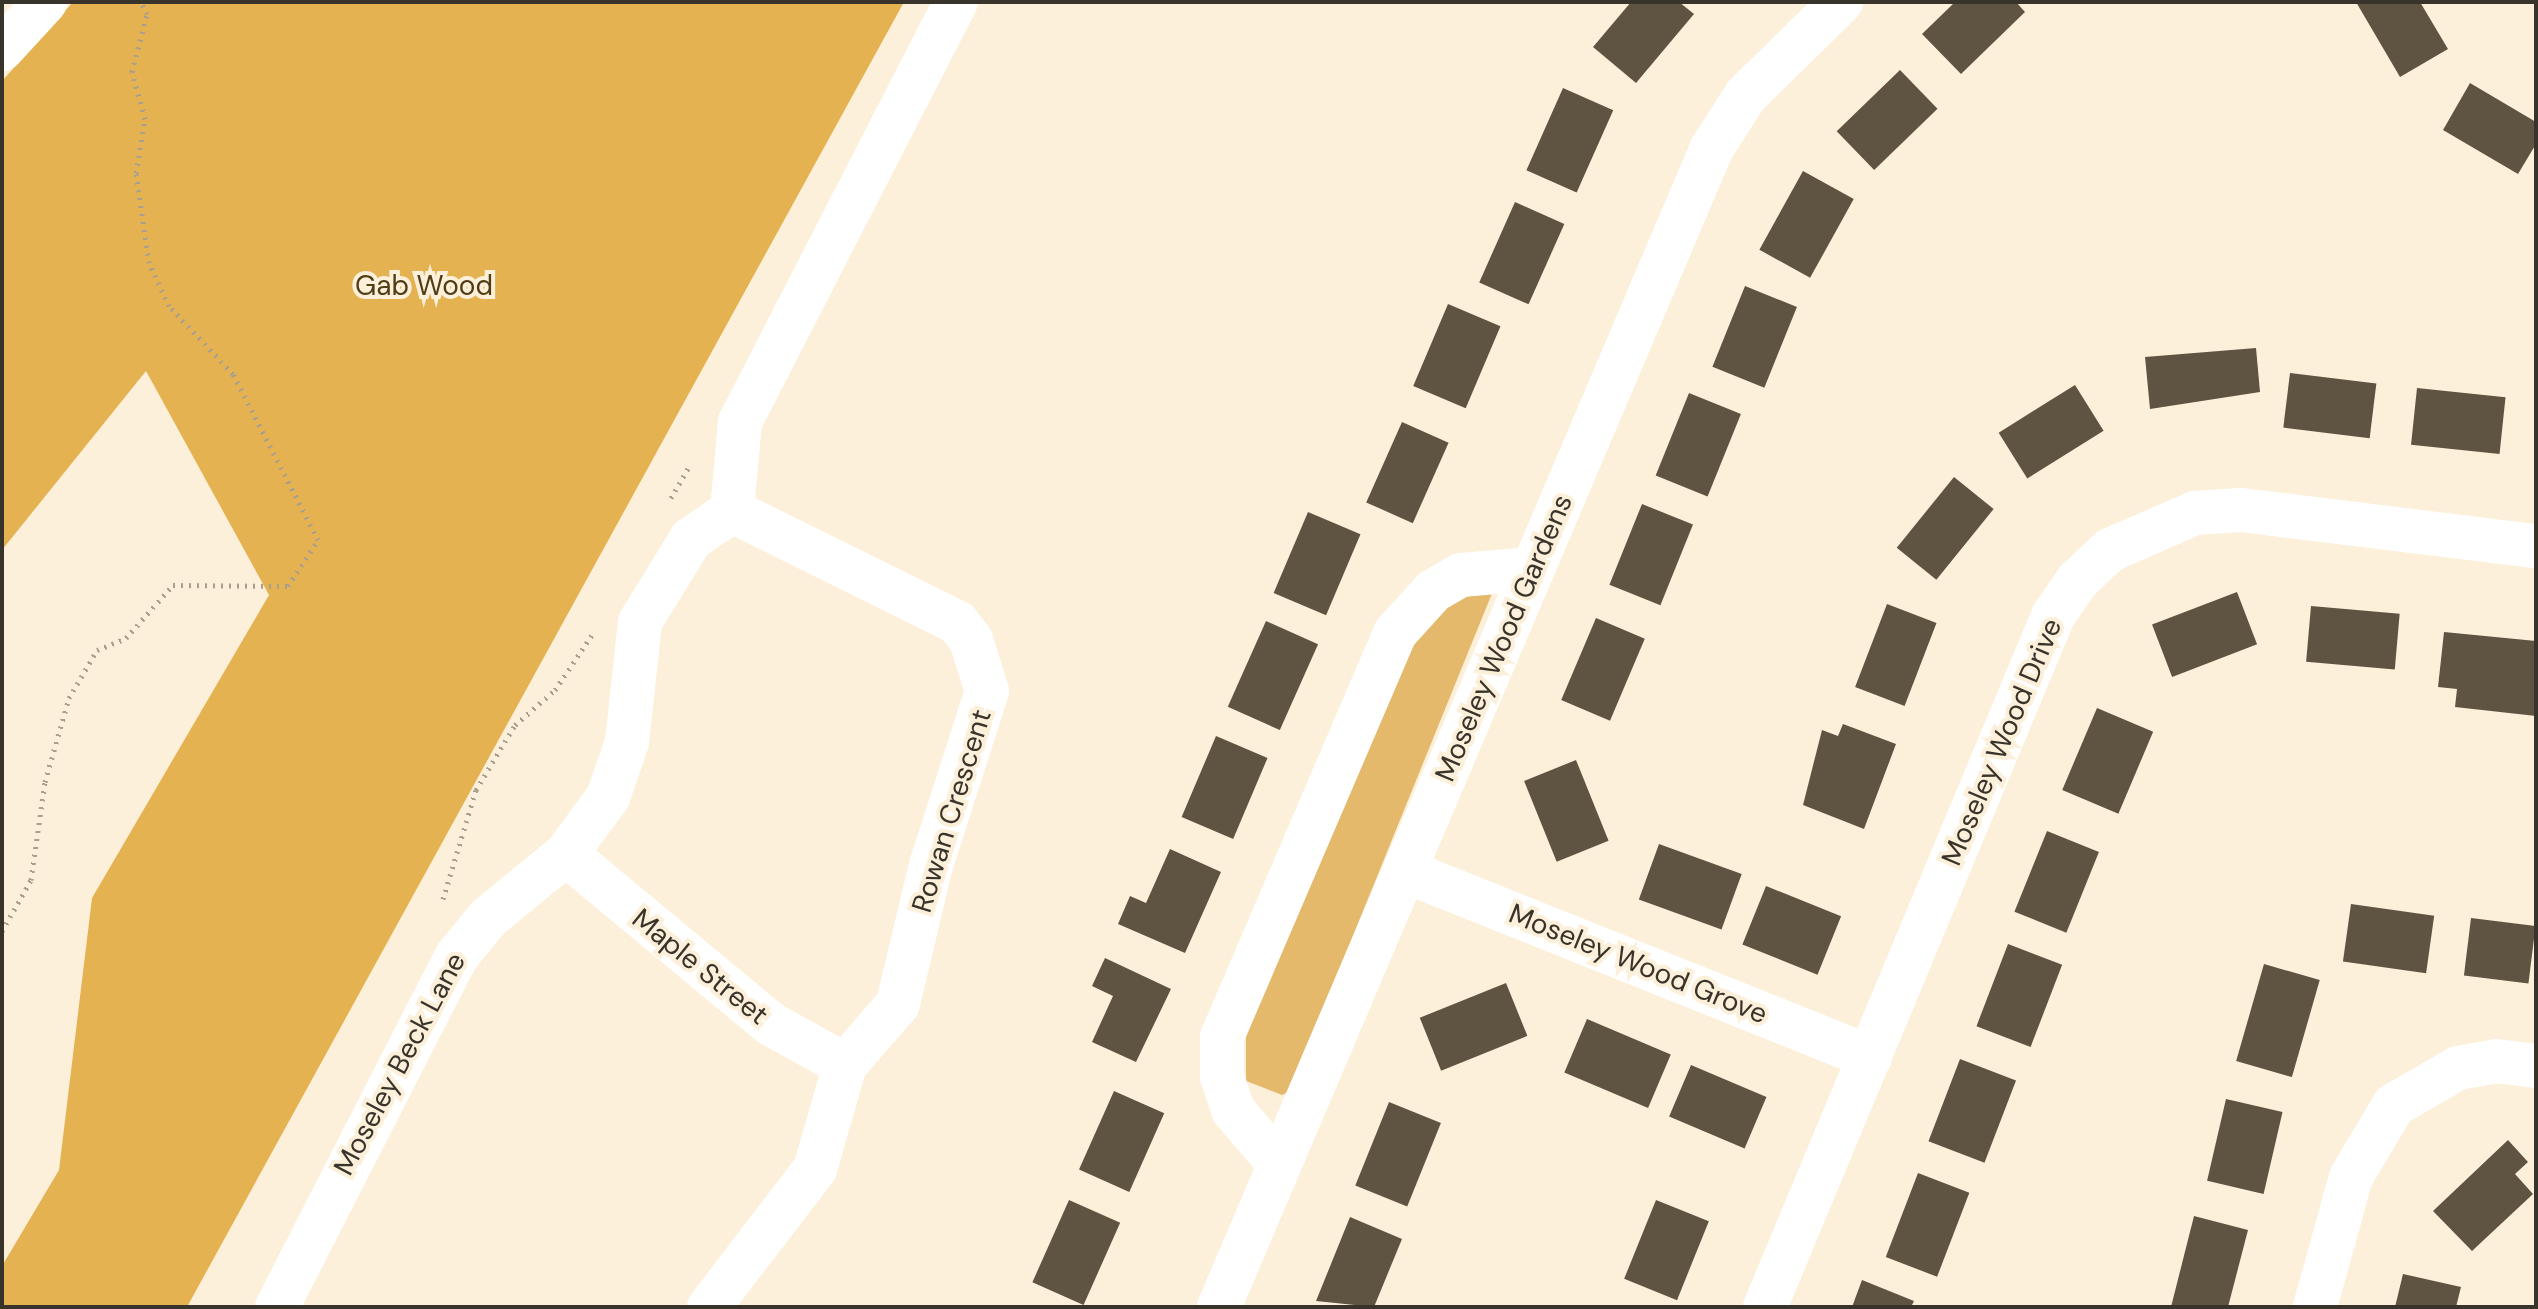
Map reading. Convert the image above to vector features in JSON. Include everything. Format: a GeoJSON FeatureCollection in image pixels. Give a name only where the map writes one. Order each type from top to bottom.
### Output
{"type":"FeatureCollection","features":[{"type":"Feature","properties":{"kind":"street"},"geometry":{"type":"LineString","coordinates":[[2,49],[45,2]]}},
{"type":"Feature","properties":{"kind":"street"},"geometry":{"type":"LineString","coordinates":[[566,854],[618,772],[640,622],[653,594],[691,539],[732,511],[740,422],[956,2]]}},
{"type":"Feature","properties":{"kind":"street","name":"Moseley Wood Gardens"},"geometry":{"type":"LineString","coordinates":[[1219,1307],[1712,148],[1746,95],[1841,2]]}},
{"type":"Feature","properties":{"kind":"street","name":"Moseley Wood Drive"},"geometry":{"type":"LineString","coordinates":[[1765,1307],[2053,616],[2110,550],[2153,526],[2241,510],[2536,546]]}},
{"type":"Feature","properties":{"kind":"street","name":"Rowan Crescent"},"geometry":{"type":"LineString","coordinates":[[709,1307],[815,1169],[845,1065],[898,1004],[931,865],[986,705],[983,669],[964,631],[934,606],[732,511]]}},
{"type":"Feature","properties":{"kind":"street"},"geometry":{"type":"LineString","coordinates":[[1279,1164],[1233,1110],[1219,1056],[1228,1022],[1396,632],[1433,591],[1461,575],[1533,569]]}},
{"type":"Feature","properties":{"kind":"street","name":"Maple Street"},"geometry":{"type":"LineString","coordinates":[[566,854],[771,1024],[845,1065]]}},
{"type":"Feature","properties":{"kind":"street","name":"Moseley Beck Lane"},"geometry":{"type":"LineString","coordinates":[[277,1307],[457,956],[488,918],[566,854]]}},
{"type":"Feature","properties":{"kind":"street","name":"Moseley Wood Grove"},"geometry":{"type":"LineString","coordinates":[[1405,871],[1870,1057]]}},
{"type":"Feature","properties":{"kind":"street"},"geometry":{"type":"LineString","coordinates":[[2315,1307],[2351,1177],[2394,1105],[2458,1068],[2496,1061],[2536,1066]]}},
{"type":"Feature","properties":{"kind":"path"},"geometry":{"type":"LineString","coordinates":[[2,931],[31,880],[45,782],[69,698],[97,650],[126,638],[173,585],[288,586],[318,540],[233,374],[169,306],[149,263],[136,173],[145,119],[132,72],[147,14],[141,2]]}},
{"type":"Feature","properties":{"kind":"path"},"geometry":{"type":"LineString","coordinates":[[664,510],[695,455]]}},
{"type":"Feature","properties":{"kind":"path"},"geometry":{"type":"LineString","coordinates":[[439,911],[476,790],[515,725],[555,690],[601,621]]}},
{"type":"Feature","properties":{"kind":"shaded area"},"geometry":{"type":"Polygon","coordinates":[[[1493,591],[1290,1091],[1282,1095],[1246,1081],[1246,1018],[1414,630],[1441,602],[1493,591]]]}},
{"type":"Feature","properties":{"kind":"green space","name":"Gab Wood"},"geometry":{"type":"Polygon","coordinates":[[[73,2],[904,2],[187,1307],[2,1307],[2,1266],[59,1170],[92,898],[269,595],[146,371],[2,550],[2,81],[73,2]]]}},
{"type":"Feature","properties":{"kind":"building"},"geometry":{"type":"Polygon","coordinates":[[[1631,2],[1679,2],[1694,14],[1636,83],[1593,47],[1631,2]]]}},
{"type":"Feature","properties":{"kind":"building"},"geometry":{"type":"Polygon","coordinates":[[[1955,2],[2016,2],[2025,12],[1961,74],[1922,34],[1955,2]]]}},
{"type":"Feature","properties":{"kind":"building"},"geometry":{"type":"Polygon","coordinates":[[[2356,2],[2420,2],[2448,49],[2400,77],[2356,2]]]}},
{"type":"Feature","properties":{"kind":"building"},"geometry":{"type":"Polygon","coordinates":[[[1900,70],[1938,109],[1874,170],[1837,131],[1900,70]]]}},
{"type":"Feature","properties":{"kind":"building"},"geometry":{"type":"Polygon","coordinates":[[[2470,83],[2536,122],[2536,144],[2518,174],[2443,130],[2470,83]]]}},
{"type":"Feature","properties":{"kind":"building"},"geometry":{"type":"Polygon","coordinates":[[[1563,88],[1613,110],[1577,193],[1526,170],[1563,88]]]}},
{"type":"Feature","properties":{"kind":"building"},"geometry":{"type":"Polygon","coordinates":[[[1803,171],[1854,199],[1810,278],[1759,250],[1803,171]]]}},
{"type":"Feature","properties":{"kind":"building"},"geometry":{"type":"Polygon","coordinates":[[[1515,202],[1564,224],[1529,304],[1479,282],[1515,202]]]}},
{"type":"Feature","properties":{"kind":"building"},"geometry":{"type":"Polygon","coordinates":[[[1745,286],[1797,307],[1764,388],[1712,367],[1745,286]]]}},
{"type":"Feature","properties":{"kind":"building"},"geometry":{"type":"Polygon","coordinates":[[[1448,304],[1500,326],[1466,408],[1413,386],[1448,304]]]}},
{"type":"Feature","properties":{"kind":"building"},"geometry":{"type":"Polygon","coordinates":[[[2256,348],[2260,392],[2150,409],[2145,357],[2256,348]]]}},
{"type":"Feature","properties":{"kind":"building"},"geometry":{"type":"Polygon","coordinates":[[[2290,373],[2376,384],[2370,438],[2283,428],[2290,373]]]}},
{"type":"Feature","properties":{"kind":"building"},"geometry":{"type":"Polygon","coordinates":[[[2075,385],[2104,431],[2027,478],[1999,433],[2075,385]]]}},
{"type":"Feature","properties":{"kind":"building"},"geometry":{"type":"Polygon","coordinates":[[[2417,388],[2506,397],[2500,454],[2411,445],[2417,388]]]}},
{"type":"Feature","properties":{"kind":"building"},"geometry":{"type":"Polygon","coordinates":[[[1689,393],[1741,414],[1708,496],[1656,476],[1689,393]]]}},
{"type":"Feature","properties":{"kind":"building"},"geometry":{"type":"Polygon","coordinates":[[[1402,422],[1449,443],[1413,523],[1366,502],[1402,422]]]}},
{"type":"Feature","properties":{"kind":"building"},"geometry":{"type":"Polygon","coordinates":[[[1954,477],[1994,509],[1936,580],[1897,548],[1954,477]]]}},
{"type":"Feature","properties":{"kind":"building"},"geometry":{"type":"Polygon","coordinates":[[[1642,504],[1693,525],[1660,605],[1609,585],[1642,504]]]}},
{"type":"Feature","properties":{"kind":"building"},"geometry":{"type":"Polygon","coordinates":[[[1308,512],[1360,534],[1326,615],[1274,593],[1308,512]]]}},
{"type":"Feature","properties":{"kind":"building"},"geometry":{"type":"Polygon","coordinates":[[[2237,592],[2257,644],[2172,677],[2152,625],[2237,592]]]}},
{"type":"Feature","properties":{"kind":"building"},"geometry":{"type":"Polygon","coordinates":[[[1887,604],[1936,623],[1905,706],[1855,687],[1887,604]]]}},
{"type":"Feature","properties":{"kind":"building"},"geometry":{"type":"Polygon","coordinates":[[[2311,606],[2400,614],[2395,670],[2306,662],[2311,606]]]}},
{"type":"Feature","properties":{"kind":"building"},"geometry":{"type":"Polygon","coordinates":[[[1596,618],[1645,639],[1610,721],[1561,700],[1596,618]]]}},
{"type":"Feature","properties":{"kind":"building"},"geometry":{"type":"Polygon","coordinates":[[[1266,621],[1318,644],[1280,730],[1228,707],[1266,621]]]}},
{"type":"Feature","properties":{"kind":"building"},"geometry":{"type":"Polygon","coordinates":[[[2444,632],[2536,641],[2536,716],[2455,707],[2457,689],[2438,687],[2444,632]]]}},
{"type":"Feature","properties":{"kind":"building"},"geometry":{"type":"Polygon","coordinates":[[[2097,708],[2153,732],[2118,814],[2062,790],[2097,708]]]}},
{"type":"Feature","properties":{"kind":"building"},"geometry":{"type":"Polygon","coordinates":[[[1843,724],[1896,744],[1864,829],[1803,805],[1822,730],[1838,736],[1843,724]]]}},
{"type":"Feature","properties":{"kind":"building"},"geometry":{"type":"Polygon","coordinates":[[[1216,736],[1268,758],[1233,839],[1182,817],[1216,736]]]}},
{"type":"Feature","properties":{"kind":"building"},"geometry":{"type":"Polygon","coordinates":[[[1576,760],[1609,841],[1557,862],[1524,781],[1576,760]]]}},
{"type":"Feature","properties":{"kind":"building"},"geometry":{"type":"Polygon","coordinates":[[[2047,831],[2099,852],[2066,933],[2014,912],[2047,831]]]}},
{"type":"Feature","properties":{"kind":"building"},"geometry":{"type":"Polygon","coordinates":[[[1659,844],[1742,874],[1722,930],[1639,899],[1659,844]]]}},
{"type":"Feature","properties":{"kind":"building"},"geometry":{"type":"Polygon","coordinates":[[[1170,849],[1221,872],[1185,953],[1118,924],[1130,896],[1146,903],[1170,849]]]}},
{"type":"Feature","properties":{"kind":"building"},"geometry":{"type":"Polygon","coordinates":[[[1766,886],[1841,916],[1818,975],[1742,944],[1766,886]]]}},
{"type":"Feature","properties":{"kind":"building"},"geometry":{"type":"Polygon","coordinates":[[[2351,904],[2434,916],[2426,973],[2343,961],[2351,904]]]}},
{"type":"Feature","properties":{"kind":"building"},"geometry":{"type":"Polygon","coordinates":[[[2471,918],[2536,926],[2528,983],[2464,976],[2471,918]]]}},
{"type":"Feature","properties":{"kind":"building"},"geometry":{"type":"Polygon","coordinates":[[[2008,944],[2062,965],[2031,1047],[1976,1026],[2008,944]]]}},
{"type":"Feature","properties":{"kind":"building"},"geometry":{"type":"Polygon","coordinates":[[[1105,958],[1171,989],[1136,1062],[1092,1042],[1113,996],[1092,986],[1105,958]]]}},
{"type":"Feature","properties":{"kind":"building"},"geometry":{"type":"Polygon","coordinates":[[[2264,964],[2320,980],[2292,1077],[2236,1061],[2264,964]]]}},
{"type":"Feature","properties":{"kind":"building"},"geometry":{"type":"Polygon","coordinates":[[[1506,983],[1527,1036],[1441,1071],[1420,1018],[1506,983]]]}},
{"type":"Feature","properties":{"kind":"building"},"geometry":{"type":"Polygon","coordinates":[[[1587,1019],[1671,1055],[1648,1108],[1564,1072],[1587,1019]]]}},
{"type":"Feature","properties":{"kind":"building"},"geometry":{"type":"Polygon","coordinates":[[[1960,1059],[2016,1081],[1984,1163],[1928,1141],[1960,1059]]]}},
{"type":"Feature","properties":{"kind":"building"},"geometry":{"type":"Polygon","coordinates":[[[1691,1065],[1766,1097],[1745,1149],[1669,1117],[1691,1065]]]}},
{"type":"Feature","properties":{"kind":"building"},"geometry":{"type":"Polygon","coordinates":[[[1114,1091],[1164,1113],[1129,1192],[1079,1170],[1114,1091]]]}},
{"type":"Feature","properties":{"kind":"building"},"geometry":{"type":"Polygon","coordinates":[[[2226,1099],[2283,1112],[2264,1194],[2207,1181],[2226,1099]]]}},
{"type":"Feature","properties":{"kind":"building"},"geometry":{"type":"Polygon","coordinates":[[[1389,1102],[1441,1123],[1407,1206],[1355,1185],[1389,1102]]]}},
{"type":"Feature","properties":{"kind":"building"},"geometry":{"type":"Polygon","coordinates":[[[2508,1140],[2528,1162],[2515,1174],[2533,1194],[2472,1251],[2433,1211],[2508,1140]]]}},
{"type":"Feature","properties":{"kind":"building"},"geometry":{"type":"Polygon","coordinates":[[[1918,1173],[1969,1193],[1937,1277],[1886,1257],[1918,1173]]]}},
{"type":"Feature","properties":{"kind":"building"},"geometry":{"type":"Polygon","coordinates":[[[1069,1200],[1120,1223],[1084,1305],[1032,1282],[1069,1200]]]}},
{"type":"Feature","properties":{"kind":"building"},"geometry":{"type":"Polygon","coordinates":[[[1656,1200],[1709,1221],[1677,1300],[1624,1279],[1656,1200]]]}},
{"type":"Feature","properties":{"kind":"building"},"geometry":{"type":"Polygon","coordinates":[[[2194,1216],[2248,1230],[2228,1307],[2171,1307],[2194,1216]]]}},
{"type":"Feature","properties":{"kind":"building"},"geometry":{"type":"Polygon","coordinates":[[[1350,1217],[1402,1239],[1374,1307],[1316,1301],[1350,1217]]]}},
{"type":"Feature","properties":{"kind":"building"},"geometry":{"type":"Polygon","coordinates":[[[2403,1274],[2461,1287],[2456,1307],[2395,1307],[2403,1274]]]}},
{"type":"Feature","properties":{"kind":"building"},"geometry":{"type":"Polygon","coordinates":[[[1862,1280],[1914,1301],[1911,1307],[1852,1307],[1862,1280]]]}}]}
